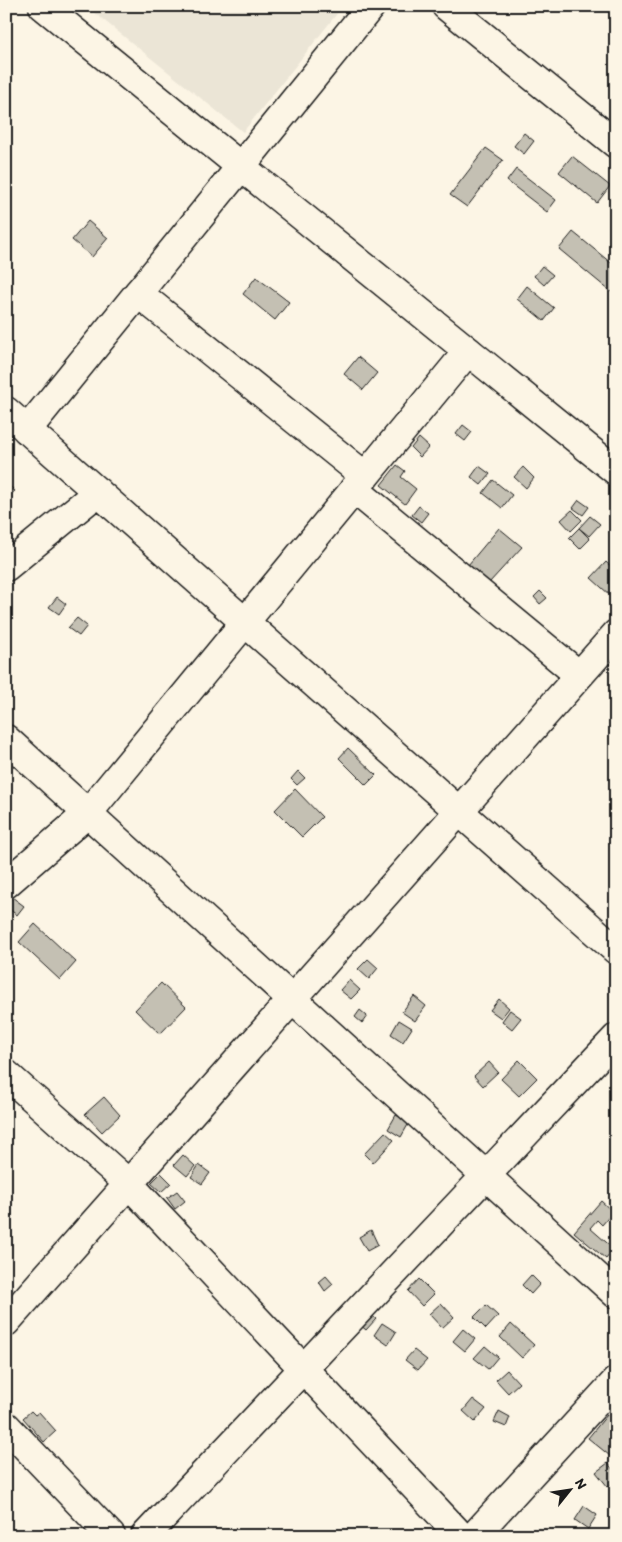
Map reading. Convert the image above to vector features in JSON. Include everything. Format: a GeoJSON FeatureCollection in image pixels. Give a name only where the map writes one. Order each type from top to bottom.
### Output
{"type":"FeatureCollection","features":[{"type":"Feature","properties":{"kind":"street"},"geometry":{"type":"LineString","coordinates":[[44,6],[616,471]]}},
{"type":"Feature","properties":{"kind":"street"},"geometry":{"type":"LineString","coordinates":[[27,430],[371,6]]}},
{"type":"Feature","properties":{"kind":"street"},"geometry":{"type":"LineString","coordinates":[[446,6],[616,144]]}},
{"type":"Feature","properties":{"kind":"street"},"geometry":{"type":"LineString","coordinates":[[138,293],[579,676]]}},
{"type":"Feature","properties":{"kind":"street"},"geometry":{"type":"LineString","coordinates":[[6,884],[88,813],[468,351]]}},
{"type":"Feature","properties":{"kind":"street"},"geometry":{"type":"LineString","coordinates":[[6,411],[616,950]]}},
{"type":"Feature","properties":{"kind":"street"},"geometry":{"type":"LineString","coordinates":[[6,567],[98,492]]}},
{"type":"Feature","properties":{"kind":"street"},"geometry":{"type":"LineString","coordinates":[[6,1322],[616,634]]}},
{"type":"Feature","properties":{"kind":"street"},"geometry":{"type":"LineString","coordinates":[[6,739],[616,1294]]}},
{"type":"Feature","properties":{"kind":"street"},"geometry":{"type":"LineString","coordinates":[[145,1536],[616,1038]]}},
{"type":"Feature","properties":{"kind":"street"},"geometry":{"type":"LineString","coordinates":[[6,1074],[129,1184],[461,1536]]}},
{"type":"Feature","properties":{"kind":"street"},"geometry":{"type":"LineString","coordinates":[[474,1536],[616,1381]]}},
{"type":"Feature","properties":{"kind":"street"},"geometry":{"type":"LineString","coordinates":[[6,1426],[111,1536]]}},
{"type":"Feature","properties":{"kind":"shaded area"},"geometry":{"type":"Polygon","coordinates":[[[86,6],[343,6],[243,132],[86,6]]]}},
{"type":"Feature","properties":{"kind":"building"},"geometry":{"type":"Polygon","coordinates":[[[524,133],[534,141],[524,154],[514,146],[524,133]]]}},
{"type":"Feature","properties":{"kind":"building"},"geometry":{"type":"Polygon","coordinates":[[[486,148],[503,160],[467,207],[450,195],[486,148]]]}},
{"type":"Feature","properties":{"kind":"building"},"geometry":{"type":"Polygon","coordinates":[[[572,156],[610,186],[597,203],[559,172],[572,156]]]}},
{"type":"Feature","properties":{"kind":"building"},"geometry":{"type":"Polygon","coordinates":[[[516,169],[556,200],[547,212],[507,181],[516,169]]]}},
{"type":"Feature","properties":{"kind":"building"},"geometry":{"type":"Polygon","coordinates":[[[88,221],[108,238],[92,257],[72,240],[88,221]]]}},
{"type":"Feature","properties":{"kind":"building"},"geometry":{"type":"Polygon","coordinates":[[[573,232],[616,267],[616,296],[559,249],[573,232]]]}},
{"type":"Feature","properties":{"kind":"building"},"geometry":{"type":"Polygon","coordinates":[[[542,266],[553,275],[544,285],[534,276],[542,266]]]}},
{"type":"Feature","properties":{"kind":"building"},"geometry":{"type":"Polygon","coordinates":[[[256,277],[289,302],[275,320],[243,294],[256,277]]]}},
{"type":"Feature","properties":{"kind":"building"},"geometry":{"type":"Polygon","coordinates":[[[527,286],[554,308],[544,321],[517,299],[527,286]]]}},
{"type":"Feature","properties":{"kind":"building"},"geometry":{"type":"Polygon","coordinates":[[[358,357],[377,373],[363,390],[344,374],[358,357]]]}},
{"type":"Feature","properties":{"kind":"building"},"geometry":{"type":"Polygon","coordinates":[[[463,425],[472,432],[465,441],[456,434],[463,425]]]}},
{"type":"Feature","properties":{"kind":"building"},"geometry":{"type":"Polygon","coordinates":[[[419,438],[429,447],[420,457],[411,448],[419,438]]]}},
{"type":"Feature","properties":{"kind":"building"},"geometry":{"type":"Polygon","coordinates":[[[397,465],[405,471],[401,477],[416,489],[405,504],[381,485],[397,465]]]}},
{"type":"Feature","properties":{"kind":"building"},"geometry":{"type":"Polygon","coordinates":[[[479,466],[490,474],[481,485],[471,477],[479,466]]]}},
{"type":"Feature","properties":{"kind":"building"},"geometry":{"type":"Polygon","coordinates":[[[523,467],[534,478],[526,488],[514,477],[523,467]]]}},
{"type":"Feature","properties":{"kind":"building"},"geometry":{"type":"Polygon","coordinates":[[[493,480],[512,495],[502,508],[483,493],[493,480]]]}},
{"type":"Feature","properties":{"kind":"building"},"geometry":{"type":"Polygon","coordinates":[[[6,482],[15,491],[6,498],[6,482]]]}},
{"type":"Feature","properties":{"kind":"building"},"geometry":{"type":"Polygon","coordinates":[[[579,500],[589,507],[583,515],[573,508],[579,500]]]}},
{"type":"Feature","properties":{"kind":"building"},"geometry":{"type":"Polygon","coordinates":[[[419,506],[428,513],[421,522],[412,515],[419,506]]]}},
{"type":"Feature","properties":{"kind":"building"},"geometry":{"type":"Polygon","coordinates":[[[572,510],[582,520],[571,531],[561,520],[572,510]]]}},
{"type":"Feature","properties":{"kind":"building"},"geometry":{"type":"Polygon","coordinates":[[[590,516],[600,524],[589,536],[579,528],[590,516]]]}},
{"type":"Feature","properties":{"kind":"building"},"geometry":{"type":"Polygon","coordinates":[[[499,528],[522,547],[489,583],[468,565],[499,528]]]}},
{"type":"Feature","properties":{"kind":"building"},"geometry":{"type":"Polygon","coordinates":[[[579,528],[590,539],[580,549],[569,538],[579,528]]]}},
{"type":"Feature","properties":{"kind":"building"},"geometry":{"type":"Polygon","coordinates":[[[606,562],[616,571],[616,591],[611,596],[591,578],[606,562]]]}},
{"type":"Feature","properties":{"kind":"building"},"geometry":{"type":"Polygon","coordinates":[[[540,591],[547,598],[540,604],[534,597],[540,591]]]}},
{"type":"Feature","properties":{"kind":"building"},"geometry":{"type":"Polygon","coordinates":[[[57,597],[66,604],[59,614],[49,607],[57,597]]]}},
{"type":"Feature","properties":{"kind":"building"},"geometry":{"type":"Polygon","coordinates":[[[77,618],[87,626],[79,636],[68,628],[77,618]]]}},
{"type":"Feature","properties":{"kind":"building"},"geometry":{"type":"Polygon","coordinates":[[[348,748],[376,775],[366,785],[339,758],[348,748]]]}},
{"type":"Feature","properties":{"kind":"building"},"geometry":{"type":"Polygon","coordinates":[[[298,771],[305,778],[297,785],[291,779],[298,771]]]}},
{"type":"Feature","properties":{"kind":"building"},"geometry":{"type":"Polygon","coordinates":[[[295,789],[322,817],[302,837],[275,810],[295,789]]]}},
{"type":"Feature","properties":{"kind":"building"},"geometry":{"type":"Polygon","coordinates":[[[12,897],[24,906],[17,915],[6,907],[12,897]]]}},
{"type":"Feature","properties":{"kind":"building"},"geometry":{"type":"Polygon","coordinates":[[[35,924],[76,962],[60,980],[19,942],[35,924]]]}},
{"type":"Feature","properties":{"kind":"building"},"geometry":{"type":"Polygon","coordinates":[[[368,959],[378,968],[369,979],[358,969],[368,959]]]}},
{"type":"Feature","properties":{"kind":"building"},"geometry":{"type":"Polygon","coordinates":[[[349,980],[360,990],[351,999],[340,990],[349,980]]]}},
{"type":"Feature","properties":{"kind":"building"},"geometry":{"type":"Polygon","coordinates":[[[161,983],[186,1007],[160,1034],[135,1010],[161,983]]]}},
{"type":"Feature","properties":{"kind":"building"},"geometry":{"type":"Polygon","coordinates":[[[414,996],[426,1006],[415,1021],[402,1012],[414,996]]]}},
{"type":"Feature","properties":{"kind":"building"},"geometry":{"type":"Polygon","coordinates":[[[499,999],[509,1008],[501,1018],[490,1010],[499,999]]]}},
{"type":"Feature","properties":{"kind":"building"},"geometry":{"type":"Polygon","coordinates":[[[360,1010],[367,1016],[362,1023],[355,1017],[360,1010]]]}},
{"type":"Feature","properties":{"kind":"building"},"geometry":{"type":"Polygon","coordinates":[[[510,1010],[521,1018],[512,1029],[502,1021],[510,1010]]]}},
{"type":"Feature","properties":{"kind":"building"},"geometry":{"type":"Polygon","coordinates":[[[399,1020],[412,1028],[403,1042],[391,1034],[399,1020]]]}},
{"type":"Feature","properties":{"kind":"building"},"geometry":{"type":"Polygon","coordinates":[[[519,1060],[537,1078],[519,1096],[501,1079],[519,1060]]]}},
{"type":"Feature","properties":{"kind":"building"},"geometry":{"type":"Polygon","coordinates":[[[489,1062],[498,1072],[483,1086],[474,1076],[489,1062]]]}},
{"type":"Feature","properties":{"kind":"building"},"geometry":{"type":"Polygon","coordinates":[[[104,1097],[120,1115],[102,1132],[85,1114],[104,1097]]]}},
{"type":"Feature","properties":{"kind":"building"},"geometry":{"type":"Polygon","coordinates":[[[396,1115],[409,1123],[401,1137],[388,1129],[396,1115]]]}},
{"type":"Feature","properties":{"kind":"building"},"geometry":{"type":"Polygon","coordinates":[[[385,1132],[394,1140],[373,1163],[364,1154],[385,1132]]]}},
{"type":"Feature","properties":{"kind":"building"},"geometry":{"type":"Polygon","coordinates":[[[183,1155],[195,1166],[187,1176],[174,1165],[183,1155]]]}},
{"type":"Feature","properties":{"kind":"building"},"geometry":{"type":"Polygon","coordinates":[[[199,1165],[210,1173],[202,1184],[191,1177],[199,1165]]]}},
{"type":"Feature","properties":{"kind":"building"},"geometry":{"type":"Polygon","coordinates":[[[161,1173],[171,1183],[161,1192],[151,1183],[161,1173]]]}},
{"type":"Feature","properties":{"kind":"building"},"geometry":{"type":"Polygon","coordinates":[[[177,1191],[185,1201],[175,1209],[167,1198],[177,1191]]]}},
{"type":"Feature","properties":{"kind":"building"},"geometry":{"type":"Polygon","coordinates":[[[601,1201],[613,1212],[602,1225],[597,1220],[590,1228],[614,1249],[606,1259],[574,1232],[601,1201]]]}},
{"type":"Feature","properties":{"kind":"building"},"geometry":{"type":"Polygon","coordinates":[[[371,1230],[378,1245],[367,1251],[359,1237],[371,1230]]]}},
{"type":"Feature","properties":{"kind":"building"},"geometry":{"type":"Polygon","coordinates":[[[531,1275],[540,1284],[531,1294],[522,1285],[531,1275]]]}},
{"type":"Feature","properties":{"kind":"building"},"geometry":{"type":"Polygon","coordinates":[[[326,1276],[333,1284],[325,1291],[319,1282],[326,1276]]]}},
{"type":"Feature","properties":{"kind":"building"},"geometry":{"type":"Polygon","coordinates":[[[419,1279],[434,1294],[422,1306],[408,1291],[419,1279]]]}},
{"type":"Feature","properties":{"kind":"building"},"geometry":{"type":"Polygon","coordinates":[[[441,1303],[454,1317],[442,1328],[429,1314],[441,1303]]]}},
{"type":"Feature","properties":{"kind":"building"},"geometry":{"type":"Polygon","coordinates":[[[486,1305],[498,1316],[486,1329],[474,1317],[486,1305]]]}},
{"type":"Feature","properties":{"kind":"building"},"geometry":{"type":"Polygon","coordinates":[[[362,1307],[376,1319],[366,1330],[352,1318],[362,1307]]]}},
{"type":"Feature","properties":{"kind":"building"},"geometry":{"type":"Polygon","coordinates":[[[382,1323],[396,1332],[388,1345],[374,1335],[382,1323]]]}},
{"type":"Feature","properties":{"kind":"building"},"geometry":{"type":"Polygon","coordinates":[[[511,1324],[534,1345],[522,1358],[500,1337],[511,1324]]]}},
{"type":"Feature","properties":{"kind":"building"},"geometry":{"type":"Polygon","coordinates":[[[463,1329],[475,1339],[465,1351],[453,1341],[463,1329]]]}},
{"type":"Feature","properties":{"kind":"building"},"geometry":{"type":"Polygon","coordinates":[[[485,1346],[498,1357],[488,1369],[474,1358],[485,1346]]]}},
{"type":"Feature","properties":{"kind":"building"},"geometry":{"type":"Polygon","coordinates":[[[414,1350],[427,1360],[418,1370],[405,1360],[414,1350]]]}},
{"type":"Feature","properties":{"kind":"building"},"geometry":{"type":"Polygon","coordinates":[[[507,1370],[519,1383],[508,1393],[496,1380],[507,1370]]]}},
{"type":"Feature","properties":{"kind":"building"},"geometry":{"type":"Polygon","coordinates":[[[473,1399],[486,1409],[475,1422],[463,1411],[473,1399]]]}},
{"type":"Feature","properties":{"kind":"building"},"geometry":{"type":"Polygon","coordinates":[[[31,1411],[35,1415],[39,1412],[56,1431],[44,1442],[23,1418],[31,1411]]]}},
{"type":"Feature","properties":{"kind":"building"},"geometry":{"type":"Polygon","coordinates":[[[499,1411],[510,1417],[506,1427],[494,1422],[499,1411]]]}},
{"type":"Feature","properties":{"kind":"building"},"geometry":{"type":"Polygon","coordinates":[[[607,1415],[616,1422],[615,1460],[588,1438],[607,1415]]]}},
{"type":"Feature","properties":{"kind":"building"},"geometry":{"type":"Polygon","coordinates":[[[608,1463],[616,1474],[616,1481],[608,1487],[596,1472],[608,1463]]]}},
{"type":"Feature","properties":{"kind":"building"},"geometry":{"type":"Polygon","coordinates":[[[584,1506],[597,1515],[588,1529],[575,1520],[584,1506]]]}}]}
